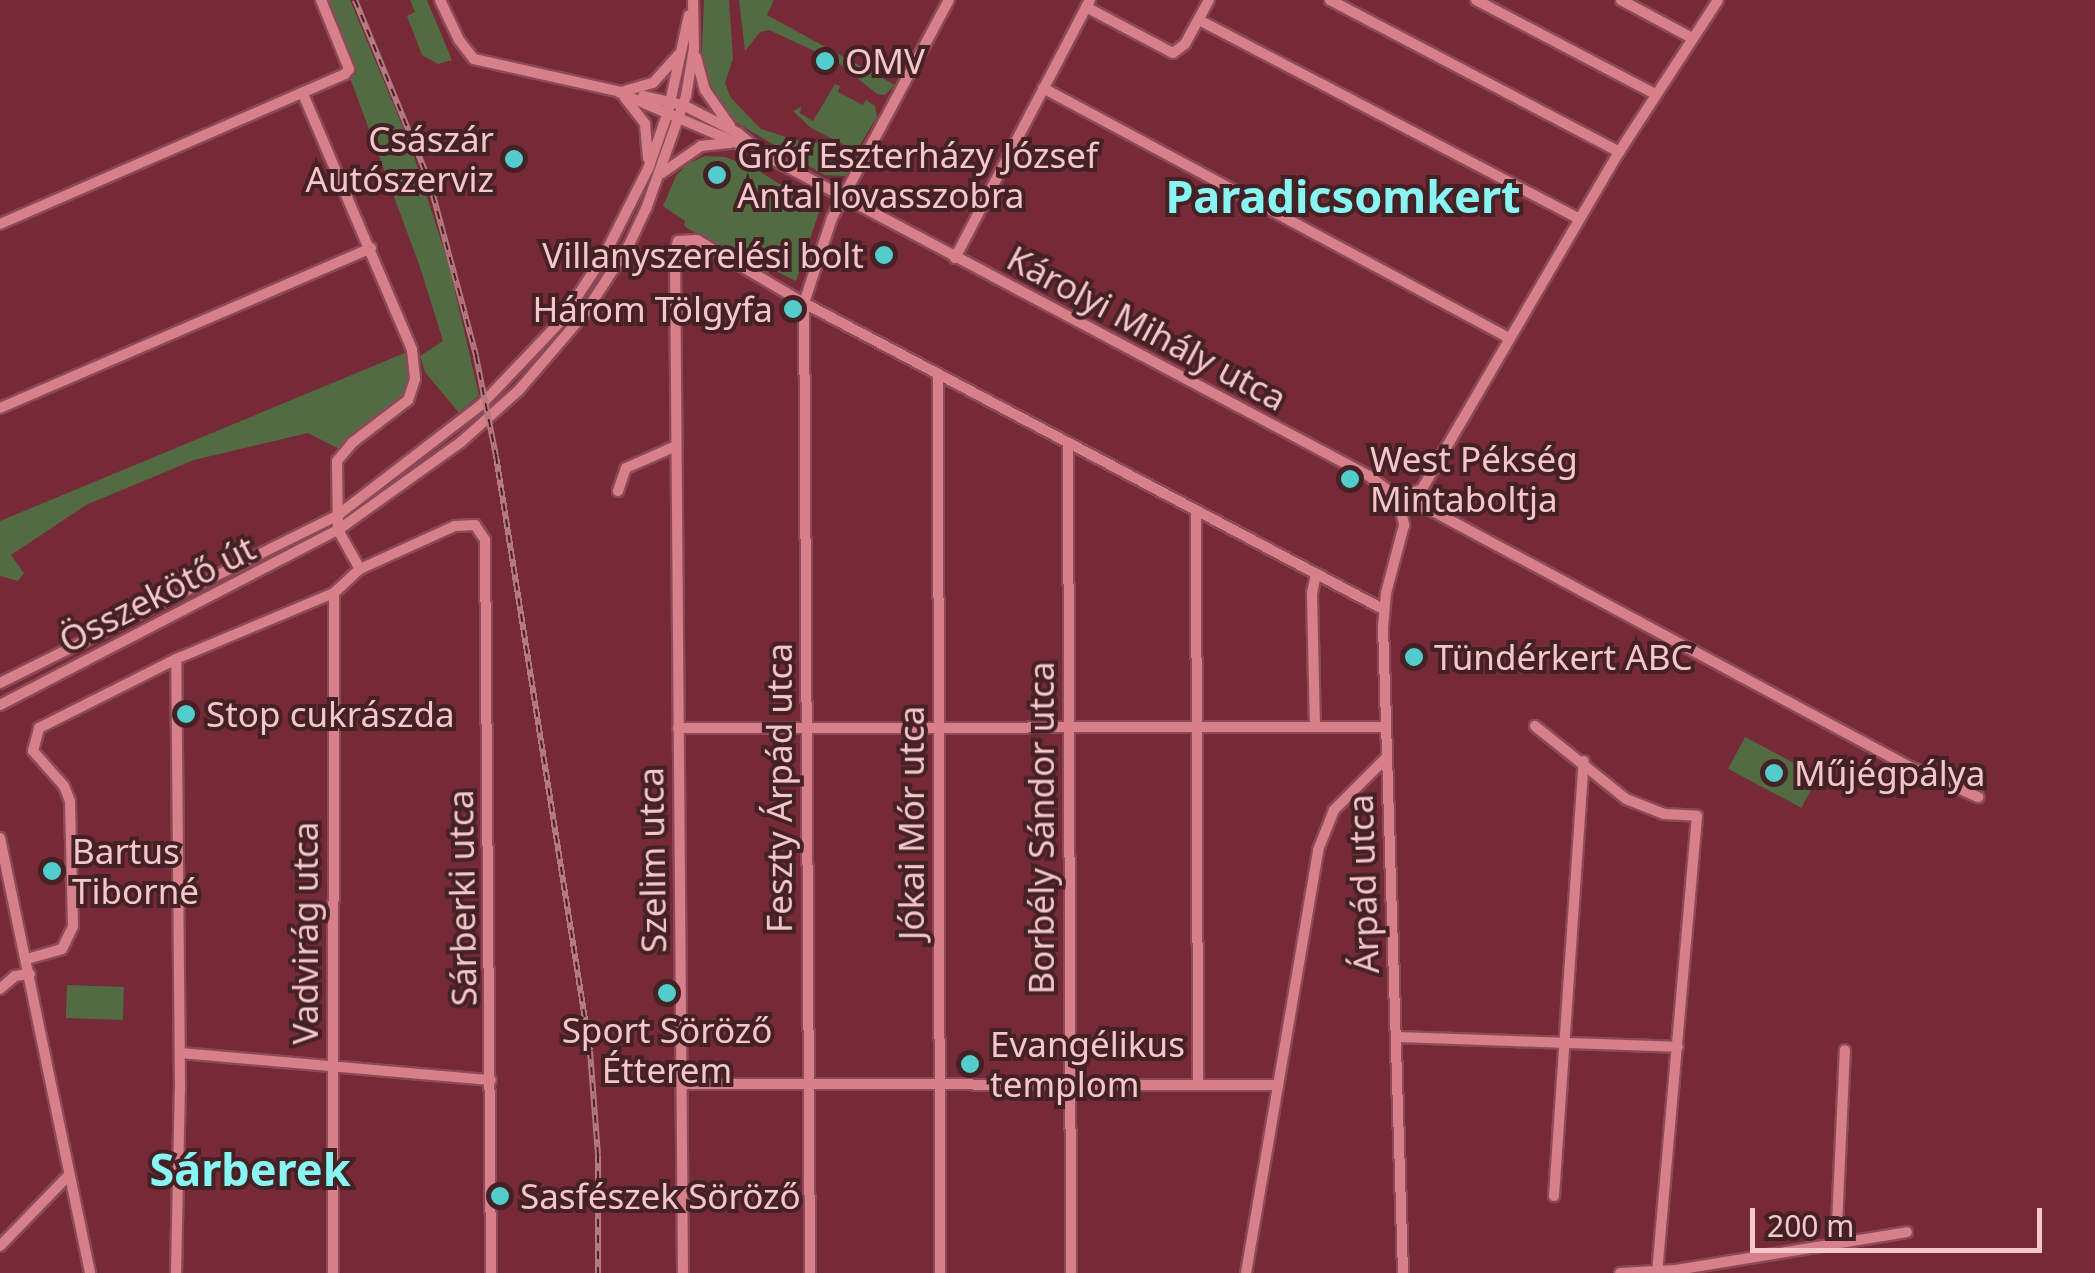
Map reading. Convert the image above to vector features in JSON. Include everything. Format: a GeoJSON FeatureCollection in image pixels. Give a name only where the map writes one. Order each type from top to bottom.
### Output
{"type":"FeatureCollection","features":[{"type":"Feature","properties":{"kind":"street"},"geometry":{"type":"LineString","coordinates":[[0,224],[303,94],[348,68],[321,0]]}},
{"type":"Feature","properties":{"kind":"street"},"geometry":{"type":"LineString","coordinates":[[440,0],[459,40],[474,59],[669,106]]}},
{"type":"Feature","properties":{"kind":"street"},"geometry":{"type":"LineString","coordinates":[[660,175],[700,146],[735,138],[707,95],[688,49],[692,0]]}},
{"type":"Feature","properties":{"kind":"street","name":"Feszty Árpád utca"},"geometry":{"type":"LineString","coordinates":[[810,1273],[804,303],[824,235],[949,0]]}},
{"type":"Feature","properties":{"kind":"street"},"geometry":{"type":"LineString","coordinates":[[955,258],[1088,4],[1173,53],[1185,44],[1209,0]]}},
{"type":"Feature","properties":{"kind":"street"},"geometry":{"type":"LineString","coordinates":[[1330,0],[1619,152]]}},
{"type":"Feature","properties":{"kind":"street"},"geometry":{"type":"LineString","coordinates":[[1476,0],[1655,94]]}},
{"type":"Feature","properties":{"kind":"street"},"geometry":{"type":"LineString","coordinates":[[1621,0],[1692,38]]}},
{"type":"Feature","properties":{"kind":"street"},"geometry":{"type":"LineString","coordinates":[[1398,498],[1422,489],[1619,152],[1718,0]]}},
{"type":"Feature","properties":{"kind":"street"},"geometry":{"type":"LineString","coordinates":[[1199,20],[1579,219]]}},
{"type":"Feature","properties":{"kind":"street"},"geometry":{"type":"LineString","coordinates":[[620,92],[653,83],[688,49]]}},
{"type":"Feature","properties":{"kind":"street","name":"Összekötő út"},"geometry":{"type":"LineString","coordinates":[[0,705],[338,530],[462,442],[540,366],[609,278],[629,245],[680,118],[688,49]]}},
{"type":"Feature","properties":{"kind":"street","name":"Összekötő út"},"geometry":{"type":"LineString","coordinates":[[0,684],[338,515],[441,439],[529,356],[583,290],[648,169],[688,49]]}},
{"type":"Feature","properties":{"kind":"street"},"geometry":{"type":"LineString","coordinates":[[1043,88],[1510,338]]}},
{"type":"Feature","properties":{"kind":"street"},"geometry":{"type":"LineString","coordinates":[[620,92],[646,124],[648,169]]}},
{"type":"Feature","properties":{"kind":"street"},"geometry":{"type":"LineString","coordinates":[[26,958],[62,948],[73,926],[70,801],[64,786],[33,751],[34,735],[47,722],[176,659],[334,593],[360,569],[338,530],[337,461],[353,442],[400,409],[414,390],[412,350],[303,94]]}},
{"type":"Feature","properties":{"kind":"street","name":"Károlyi Mihály utca"},"geometry":{"type":"LineString","coordinates":[[669,106],[683,105],[843,199],[1369,476],[1398,498],[1429,508],[1849,736],[1978,797]]}},
{"type":"Feature","properties":{"kind":"street","name":"Károlyi Mihály utca"},"geometry":{"type":"LineString","coordinates":[[669,106],[680,118],[735,138]]}},
{"type":"Feature","properties":{"kind":"street","name":"Szelim utca"},"geometry":{"type":"LineString","coordinates":[[683,1273],[675,252],[678,241],[697,240],[804,303]]}},
{"type":"Feature","properties":{"kind":"street"},"geometry":{"type":"LineString","coordinates":[[0,408],[371,248]]}},
{"type":"Feature","properties":{"kind":"street"},"geometry":{"type":"LineString","coordinates":[[804,303],[1384,609]]}},
{"type":"Feature","properties":{"kind":"street","name":"Jókai Mór utca"},"geometry":{"type":"LineString","coordinates":[[938,374],[940,1273]]}},
{"type":"Feature","properties":{"kind":"street","name":"Borbély Sándor utca"},"geometry":{"type":"LineString","coordinates":[[1068,443],[1070,1273]]}},
{"type":"Feature","properties":{"kind":"street"},"geometry":{"type":"LineString","coordinates":[[618,491],[626,468],[676,446]]}},
{"type":"Feature","properties":{"kind":"street","name":"Árpád utca"},"geometry":{"type":"LineString","coordinates":[[1398,498],[1404,525],[1384,609],[1403,1273]]}},
{"type":"Feature","properties":{"kind":"street"},"geometry":{"type":"LineString","coordinates":[[1196,511],[1198,1085]]}},
{"type":"Feature","properties":{"kind":"street","name":"Sárberki utca"},"geometry":{"type":"LineString","coordinates":[[360,569],[455,526],[475,524],[485,540],[490,1273]]}},
{"type":"Feature","properties":{"kind":"street"},"geometry":{"type":"LineString","coordinates":[[1315,727],[1312,593],[1316,574]]}},
{"type":"Feature","properties":{"kind":"street","name":"Vadvirág utca"},"geometry":{"type":"LineString","coordinates":[[333,1273],[334,593]]}},
{"type":"Feature","properties":{"kind":"street"},"geometry":{"type":"LineString","coordinates":[[176,659],[180,1053],[176,1273]]}},
{"type":"Feature","properties":{"kind":"street"},"geometry":{"type":"LineString","coordinates":[[1535,726],[1584,761],[1626,800],[1664,814],[1698,816],[1657,1271]]}},
{"type":"Feature","properties":{"kind":"street"},"geometry":{"type":"LineString","coordinates":[[678,728],[1386,727]]}},
{"type":"Feature","properties":{"kind":"street"},"geometry":{"type":"LineString","coordinates":[[1246,1273],[1324,831],[1350,791],[1386,758]]}},
{"type":"Feature","properties":{"kind":"street"},"geometry":{"type":"LineString","coordinates":[[1554,1196],[1584,761]]}},
{"type":"Feature","properties":{"kind":"street"},"geometry":{"type":"LineString","coordinates":[[0,838],[3,870],[30,974],[90,1273]]}},
{"type":"Feature","properties":{"kind":"street"},"geometry":{"type":"LineString","coordinates":[[0,989],[15,976],[30,974]]}},
{"type":"Feature","properties":{"kind":"street"},"geometry":{"type":"LineString","coordinates":[[1396,1037],[1678,1047]]}},
{"type":"Feature","properties":{"kind":"street"},"geometry":{"type":"LineString","coordinates":[[1836,1246],[1845,1050]]}},
{"type":"Feature","properties":{"kind":"street"},"geometry":{"type":"LineString","coordinates":[[180,1053],[491,1080]]}},
{"type":"Feature","properties":{"kind":"street"},"geometry":{"type":"LineString","coordinates":[[682,1084],[1278,1085]]}},
{"type":"Feature","properties":{"kind":"street"},"geometry":{"type":"LineString","coordinates":[[0,1246],[70,1176]]}},
{"type":"Feature","properties":{"kind":"street"},"geometry":{"type":"LineString","coordinates":[[1620,1273],[1836,1246],[1907,1232]]}},
{"type":"Feature","properties":{"kind":"green space"},"geometry":{"type":"Polygon","coordinates":[[[325,0],[350,0],[410,144],[449,265],[479,395],[459,413],[425,372],[420,356],[443,341],[350,78],[356,74],[325,0]]]}},
{"type":"Feature","properties":{"kind":"green space"},"geometry":{"type":"Polygon","coordinates":[[[410,0],[427,0],[452,60],[438,64],[422,55],[407,16],[415,12],[410,0]]]}},
{"type":"Feature","properties":{"kind":"green space"},"geometry":{"type":"Polygon","coordinates":[[[704,0],[729,0],[733,59],[725,83],[731,98],[761,129],[812,145],[814,141],[844,156],[849,169],[846,176],[824,175],[729,118],[701,69],[704,0]]]}},
{"type":"Feature","properties":{"kind":"green space"},"geometry":{"type":"Polygon","coordinates":[[[739,0],[774,0],[767,15],[895,85],[885,95],[877,94],[836,61],[769,30],[760,32],[745,51],[739,0]]]}},
{"type":"Feature","properties":{"kind":"green space"},"geometry":{"type":"Polygon","coordinates":[[[835,84],[840,86],[838,92],[863,105],[866,100],[875,106],[877,117],[858,148],[811,128],[793,111],[801,107],[800,113],[813,121],[835,84]]]}},
{"type":"Feature","properties":{"kind":"green space"},"geometry":{"type":"Polygon","coordinates":[[[705,156],[725,157],[754,168],[820,209],[796,281],[771,269],[767,276],[684,226],[685,221],[663,206],[676,176],[687,164],[705,156]]]}},
{"type":"Feature","properties":{"kind":"green space"},"geometry":{"type":"Polygon","coordinates":[[[412,350],[413,390],[343,451],[308,433],[194,460],[86,505],[11,555],[24,573],[18,581],[0,576],[0,521],[412,350]]]}},
{"type":"Feature","properties":{"kind":"green space","name":"Műjégpálya"},"geometry":{"type":"Polygon","coordinates":[[[1745,737],[1818,776],[1801,808],[1728,769],[1745,737]]]}},
{"type":"Feature","properties":{"kind":"green space"},"geometry":{"type":"Polygon","coordinates":[[[67,985],[124,987],[123,1020],[66,1018],[67,985]]]}},
{"type":"Feature","properties":{"kind":"railway"},"geometry":{"type":"LineString","coordinates":[[355,0],[429,180],[476,356],[496,456],[590,1051],[598,1155],[598,1273]]}},
{"type":"Feature","properties":{"kind":"place","name":"OMV"},"geometry":{"type":"Point","coordinates":[825,61]}},
{"type":"Feature","properties":{"kind":"place","name":"Császár Autószerviz"},"geometry":{"type":"Point","coordinates":[514,159]}},
{"type":"Feature","properties":{"kind":"place","name":"Gróf Eszterházy József Antal lovasszobra"},"geometry":{"type":"Point","coordinates":[717,175]}},
{"type":"Feature","properties":{"kind":"place","name":"Villanyszerelési bolt"},"geometry":{"type":"Point","coordinates":[884,255]}},
{"type":"Feature","properties":{"kind":"place","name":"Három Tölgyfa"},"geometry":{"type":"Point","coordinates":[793,309]}},
{"type":"Feature","properties":{"kind":"place","name":"West Pékség Mintaboltja"},"geometry":{"type":"Point","coordinates":[1350,479]}},
{"type":"Feature","properties":{"kind":"place","name":"Tündérkert ABC"},"geometry":{"type":"Point","coordinates":[1414,657]}},
{"type":"Feature","properties":{"kind":"place","name":"Stop cukrászda"},"geometry":{"type":"Point","coordinates":[186,714]}},
{"type":"Feature","properties":{"kind":"place","name":"Műjégpálya"},"geometry":{"type":"Point","coordinates":[1774,773]}},
{"type":"Feature","properties":{"kind":"place","name":"Bartus Tiborné"},"geometry":{"type":"Point","coordinates":[52,871]}},
{"type":"Feature","properties":{"kind":"place","name":"Sport Söröző Étterem"},"geometry":{"type":"Point","coordinates":[667,993]}},
{"type":"Feature","properties":{"kind":"place","name":"Evangélikus templom"},"geometry":{"type":"Point","coordinates":[970,1064]}},
{"type":"Feature","properties":{"kind":"place","name":"Sasfészek Söröző"},"geometry":{"type":"Point","coordinates":[500,1196]}},
{"type":"Feature","properties":{"kind":"district","name":"Paradicsomkert"},"geometry":{"type":"Point","coordinates":[1343,196]}},
{"type":"Feature","properties":{"kind":"district","name":"Sárberek"},"geometry":{"type":"Point","coordinates":[250,1169]}}]}
